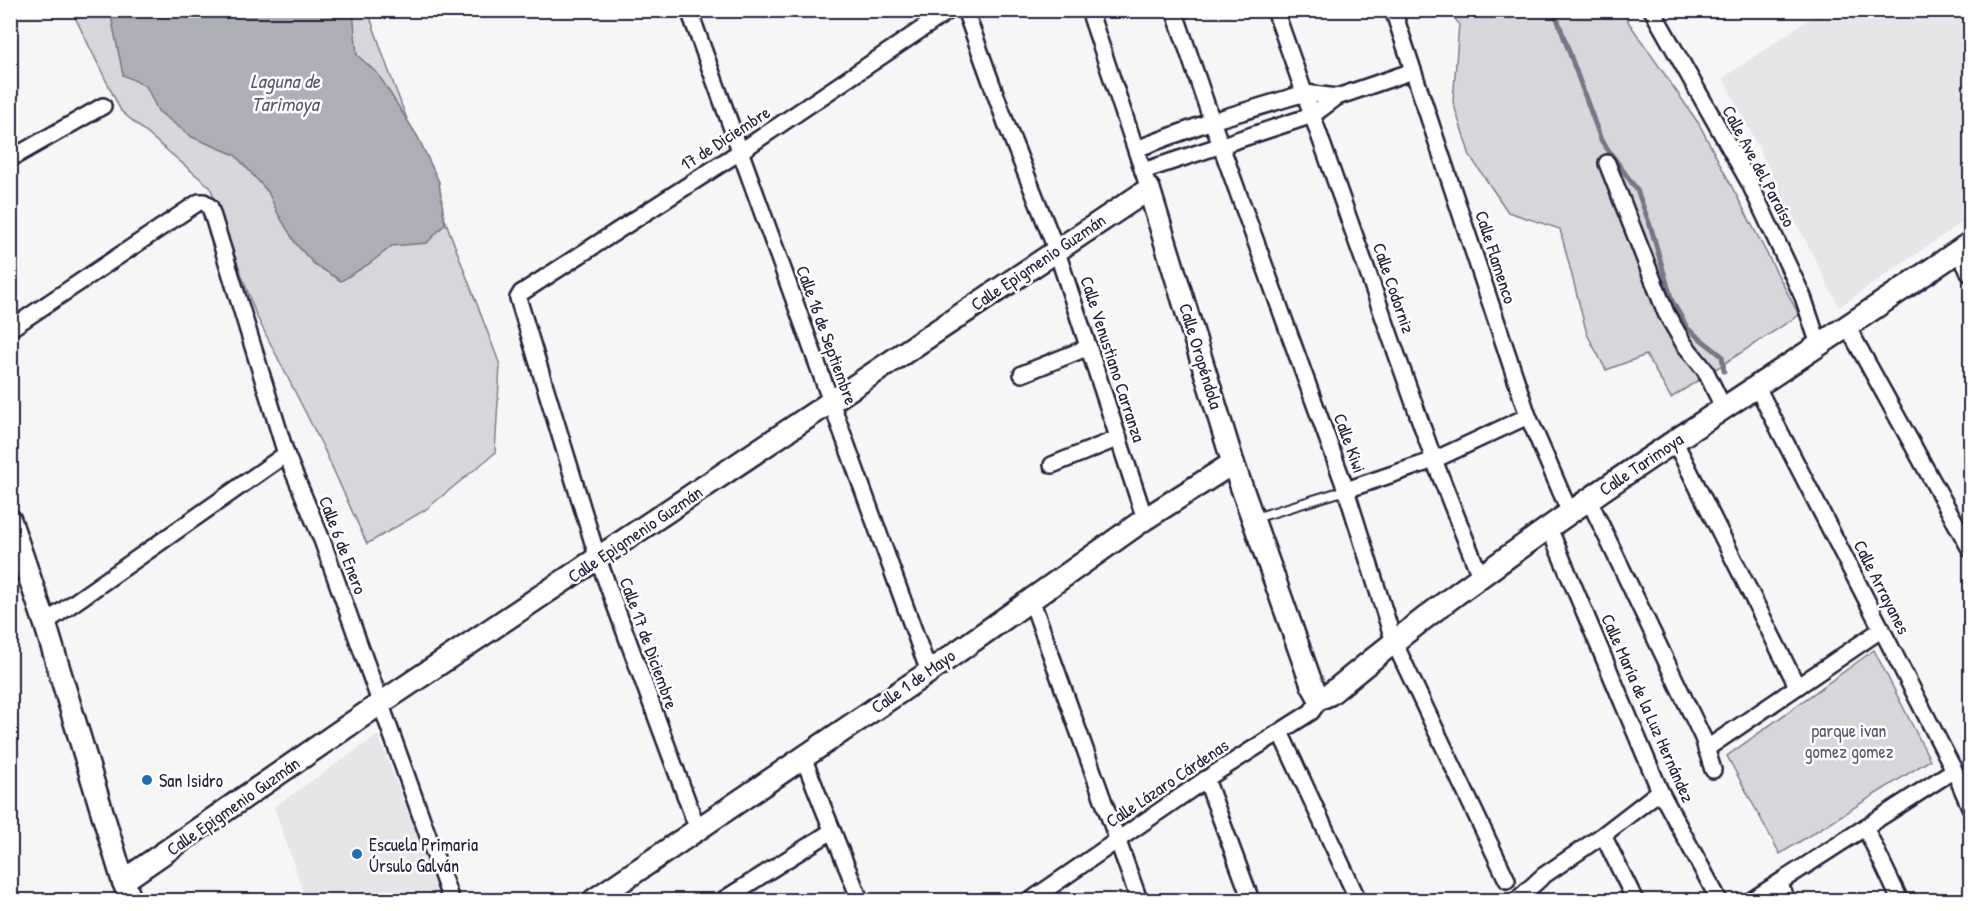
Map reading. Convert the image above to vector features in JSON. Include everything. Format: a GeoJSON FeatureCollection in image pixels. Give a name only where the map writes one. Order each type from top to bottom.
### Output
{"type":"FeatureCollection","features":[{"type":"Feature","properties":{"kind":"street","name":"Calle 16 de Septiembre"},"geometry":{"type":"LineString","coordinates":[[689,10],[928,672]]}},
{"type":"Feature","properties":{"kind":"street","name":"17 de Diciembre"},"geometry":{"type":"LineString","coordinates":[[519,296],[741,151],[950,10]]}},
{"type":"Feature","properties":{"kind":"street","name":"Calle Venustiano Carranza"},"geometry":{"type":"LineString","coordinates":[[966,10],[1007,126],[1056,249],[1145,519]]}},
{"type":"Feature","properties":{"kind":"street","name":"Calle Oropéndola"},"geometry":{"type":"LineString","coordinates":[[1089,10],[1136,148],[1233,463],[1312,685],[1320,697]]}},
{"type":"Feature","properties":{"kind":"street","name":"Calle Kiwi"},"geometry":{"type":"LineString","coordinates":[[1174,10],[1346,490],[1394,642],[1507,880]]}},
{"type":"Feature","properties":{"kind":"street","name":"Calle Codorniz"},"geometry":{"type":"LineString","coordinates":[[1275,10],[1434,460],[1480,576]]}},
{"type":"Feature","properties":{"kind":"street","name":"Calle Flamenco"},"geometry":{"type":"LineString","coordinates":[[1393,10],[1528,416],[1570,513]]}},
{"type":"Feature","properties":{"kind":"street","name":"Calle Ave del Paraíso"},"geometry":{"type":"LineString","coordinates":[[1652,10],[1749,182],[1803,297],[1819,345]]}},
{"type":"Feature","properties":{"kind":"street"},"geometry":{"type":"LineString","coordinates":[[1146,180],[1222,146],[1313,115],[1337,97],[1413,71]]}},
{"type":"Feature","properties":{"kind":"street"},"geometry":{"type":"LineString","coordinates":[[1136,148],[1212,121],[1305,93],[1337,97]]}},
{"type":"Feature","properties":{"kind":"street"},"geometry":{"type":"LineString","coordinates":[[10,159],[103,106]]}},
{"type":"Feature","properties":{"kind":"street"},"geometry":{"type":"LineString","coordinates":[[1607,163],[1666,313],[1684,344],[1705,370],[1724,409]]}},
{"type":"Feature","properties":{"kind":"street","name":"Calle Epigmenio Guzmán"},"geometry":{"type":"LineString","coordinates":[[127,891],[381,704],[1056,249],[1146,180]]}},
{"type":"Feature","properties":{"kind":"street","name":"Calle 6 de Enero"},"geometry":{"type":"LineString","coordinates":[[10,329],[199,202],[204,202],[210,207],[286,454],[322,540],[451,900]]}},
{"type":"Feature","properties":{"kind":"street"},"geometry":{"type":"LineString","coordinates":[[1964,247],[1971,274]]}},
{"type":"Feature","properties":{"kind":"street","name":"Calle Tarimoya"},"geometry":{"type":"LineString","coordinates":[[1320,697],[1330,694],[1480,576],[1570,513],[1964,247]]}},
{"type":"Feature","properties":{"kind":"street","name":"Calle 17 de Diciembre"},"geometry":{"type":"LineString","coordinates":[[519,296],[518,301],[598,559],[698,830]]}},
{"type":"Feature","properties":{"kind":"street"},"geometry":{"type":"LineString","coordinates":[[1847,326],[1971,549]]}},
{"type":"Feature","properties":{"kind":"street"},"geometry":{"type":"LineString","coordinates":[[1023,374],[1089,347]]}},
{"type":"Feature","properties":{"kind":"street","name":"Calle Arrayanes"},"geometry":{"type":"LineString","coordinates":[[1757,387],[1971,807]]}},
{"type":"Feature","properties":{"kind":"street"},"geometry":{"type":"LineString","coordinates":[[1346,490],[1434,460],[1528,416]]}},
{"type":"Feature","properties":{"kind":"street"},"geometry":{"type":"LineString","coordinates":[[1052,465],[1119,438]]}},
{"type":"Feature","properties":{"kind":"street"},"geometry":{"type":"LineString","coordinates":[[1675,442],[1797,686]]}},
{"type":"Feature","properties":{"kind":"street"},"geometry":{"type":"LineString","coordinates":[[45,623],[286,454]]}},
{"type":"Feature","properties":{"kind":"street","name":"Calle 1 de Mayo"},"geometry":{"type":"LineString","coordinates":[[597,899],[928,672],[1145,519],[1233,463]]}},
{"type":"Feature","properties":{"kind":"street"},"geometry":{"type":"LineString","coordinates":[[1589,500],[1703,738],[1713,770]]}},
{"type":"Feature","properties":{"kind":"street"},"geometry":{"type":"LineString","coordinates":[[10,520],[45,623],[127,891]]}},
{"type":"Feature","properties":{"kind":"street","name":"Calle María de la Luz Hernández"},"geometry":{"type":"LineString","coordinates":[[1549,528],[1660,791],[1719,900]]}},
{"type":"Feature","properties":{"kind":"street"},"geometry":{"type":"LineString","coordinates":[[1031,599],[1139,900]]}},
{"type":"Feature","properties":{"kind":"street"},"geometry":{"type":"LineString","coordinates":[[1706,749],[1881,629]]}},
{"type":"Feature","properties":{"kind":"street","name":"Calle Lázaro Cárdenas"},"geometry":{"type":"LineString","coordinates":[[1031,900],[1206,779],[1311,712],[1320,697]]}},
{"type":"Feature","properties":{"kind":"street"},"geometry":{"type":"LineString","coordinates":[[1280,732],[1358,900]]}},
{"type":"Feature","properties":{"kind":"street"},"geometry":{"type":"LineString","coordinates":[[803,757],[860,900]]}},
{"type":"Feature","properties":{"kind":"street"},"geometry":{"type":"LineString","coordinates":[[1752,900],[1954,770]]}},
{"type":"Feature","properties":{"kind":"street"},"geometry":{"type":"LineString","coordinates":[[1206,779],[1251,900]]}},
{"type":"Feature","properties":{"kind":"street"},"geometry":{"type":"LineString","coordinates":[[1517,900],[1543,876],[1603,835],[1660,791]]}},
{"type":"Feature","properties":{"kind":"street"},"geometry":{"type":"LineString","coordinates":[[1865,827],[1900,900]]}},
{"type":"Feature","properties":{"kind":"street"},"geometry":{"type":"LineString","coordinates":[[723,900],[832,831]]}},
{"type":"Feature","properties":{"kind":"street"},"geometry":{"type":"LineString","coordinates":[[1603,835],[1635,900]]}},
{"type":"Feature","properties":{"kind":"street"},"geometry":{"type":"LineString","coordinates":[[1779,883],[1787,900]]}},
{"type":"Feature","properties":{"kind":"lane"},"geometry":{"type":"LineString","coordinates":[[1254,519],[1346,490]]}},
{"type":"Feature","properties":{"kind":"shaded area"},"geometry":{"type":"Polygon","coordinates":[[[1822,10],[1970,11],[1970,217],[1839,307],[1723,78],[1822,10]]]}},
{"type":"Feature","properties":{"kind":"shaded area","name":"Escuela Primaria Úrsulo Galván"},"geometry":{"type":"Polygon","coordinates":[[[378,735],[442,900],[306,900],[274,807],[378,735]]]}},
{"type":"Feature","properties":{"kind":"green space"},"geometry":{"type":"Polygon","coordinates":[[[72,11],[368,11],[500,365],[495,453],[425,510],[367,544],[323,447],[256,315],[210,187],[121,111],[72,11]]]}},
{"type":"Feature","properties":{"kind":"green space"},"geometry":{"type":"Polygon","coordinates":[[[1449,11],[1624,11],[1629,23],[1699,124],[1799,315],[1671,398],[1646,355],[1606,370],[1587,334],[1560,229],[1508,212],[1470,156],[1453,102],[1459,24],[1449,11]]]}},
{"type":"Feature","properties":{"kind":"green space","name":"parque ivan gomez gomez"},"geometry":{"type":"Polygon","coordinates":[[[1874,650],[1930,760],[1780,854],[1727,756],[1874,650]]]}},
{"type":"Feature","properties":{"kind":"water","name":"Laguna de Tarimoya"},"geometry":{"type":"Polygon","coordinates":[[[110,11],[353,11],[357,55],[378,74],[418,137],[439,182],[445,224],[427,243],[392,246],[369,264],[341,281],[314,264],[296,244],[268,192],[235,155],[192,137],[158,111],[146,86],[123,75],[110,11]]]}},
{"type":"Feature","properties":{"kind":"waterway"},"geometry":{"type":"LineString","coordinates":[[1554,10],[1601,140],[1637,190],[1651,228],[1672,301],[1688,329],[1722,356],[1724,371]]}},
{"type":"Feature","properties":{"kind":"place","name":"San Isidro"},"geometry":{"type":"Point","coordinates":[147,780]}},
{"type":"Feature","properties":{"kind":"place","name":"Escuela Primaria Úrsulo Galván"},"geometry":{"type":"Point","coordinates":[357,854]}}]}
